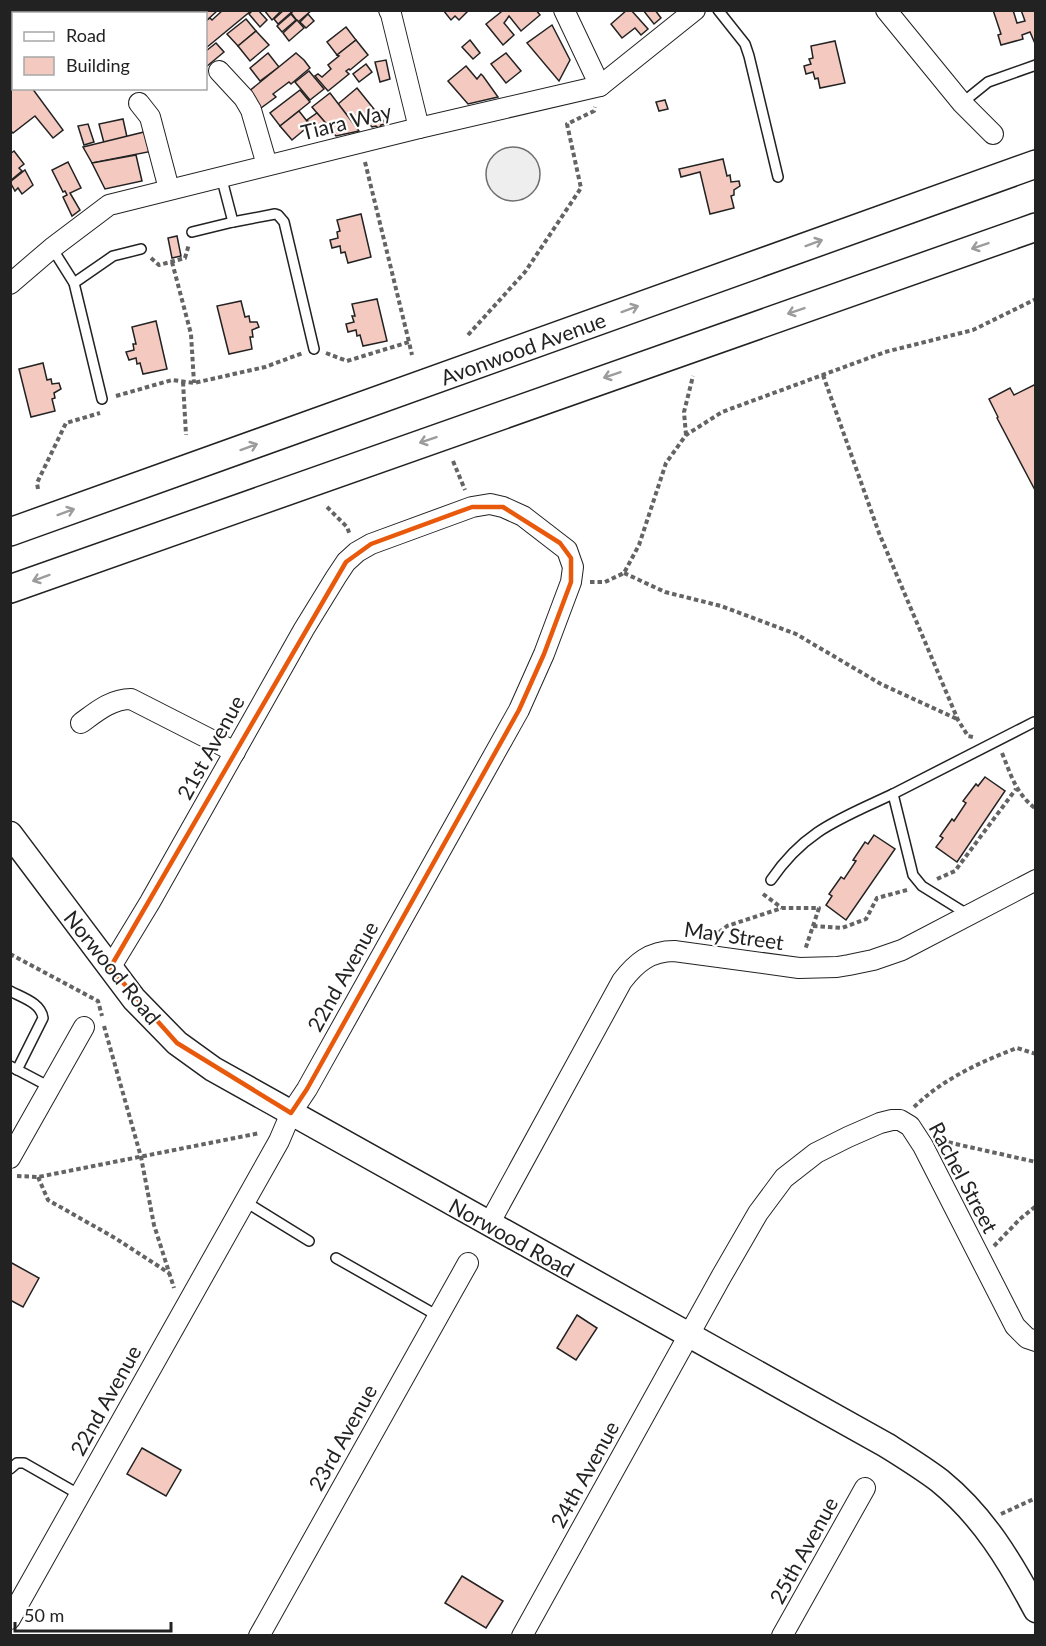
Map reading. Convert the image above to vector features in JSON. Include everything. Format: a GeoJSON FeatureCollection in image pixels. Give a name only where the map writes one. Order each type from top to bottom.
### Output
{"type":"FeatureCollection","features":[{"type":"Feature","properties":{"kind":"main road","name":"Avonwood Avenue"},"geometry":{"type":"LineString","coordinates":[[10,532],[1035,164]]}},
{"type":"Feature","properties":{"kind":"main road"},"geometry":{"type":"LineString","coordinates":[[10,589],[1035,227]]}},
{"type":"Feature","properties":{"kind":"street"},"geometry":{"type":"LineString","coordinates":[[389,10],[418,128]]}},
{"type":"Feature","properties":{"kind":"street"},"geometry":{"type":"LineString","coordinates":[[564,10],[600,86]]}},
{"type":"Feature","properties":{"kind":"street","name":"Tiara Way"},"geometry":{"type":"LineString","coordinates":[[10,285],[52,248],[109,205],[360,142],[600,86],[696,10]]}},
{"type":"Feature","properties":{"kind":"street"},"geometry":{"type":"LineString","coordinates":[[886,10],[962,103],[993,134]]}},
{"type":"Feature","properties":{"kind":"street"},"geometry":{"type":"LineString","coordinates":[[219,71],[244,98],[251,110],[267,165]]}},
{"type":"Feature","properties":{"kind":"street"},"geometry":{"type":"LineString","coordinates":[[139,102],[150,117],[169,189]]}},
{"type":"Feature","properties":{"kind":"street","name":"22nd Avenue"},"geometry":{"type":"LineString","coordinates":[[10,1620],[279,1141],[291,1113],[519,710],[544,654],[571,582],[571,558],[560,543],[523,516],[490,504],[472,507],[372,544],[357,552]]}},
{"type":"Feature","properties":{"kind":"street","name":"21st Avenue"},"geometry":{"type":"LineString","coordinates":[[110,968],[336,577],[346,562],[357,552]]}},
{"type":"Feature","properties":{"kind":"street"},"geometry":{"type":"LineString","coordinates":[[81,723],[102,708],[117,701],[131,699],[235,752]]}},
{"type":"Feature","properties":{"kind":"street","name":"Norwood Road"},"geometry":{"type":"LineString","coordinates":[[10,834],[134,999],[177,1043],[213,1069],[886,1445],[940,1481],[972,1511],[998,1544],[1035,1610]]}},
{"type":"Feature","properties":{"kind":"street","name":"May Street"},"geometry":{"type":"LineString","coordinates":[[489,1224],[622,981],[640,962],[657,953],[674,951],[799,968],[837,967],[873,960],[902,950],[1035,880]]}},
{"type":"Feature","properties":{"kind":"street"},"geometry":{"type":"LineString","coordinates":[[10,1158],[84,1027]]}},
{"type":"Feature","properties":{"kind":"street","name":"Rachel Street"},"geometry":{"type":"LineString","coordinates":[[688,1335],[758,1213],[784,1178],[816,1153],[880,1123],[900,1120],[910,1126],[923,1146],[1016,1326],[1027,1338],[1035,1341]]}},
{"type":"Feature","properties":{"kind":"street","name":"23rd Avenue"},"geometry":{"type":"LineString","coordinates":[[259,1635],[468,1263]]}},
{"type":"Feature","properties":{"kind":"street","name":"24th Avenue"},"geometry":{"type":"LineString","coordinates":[[522,1635],[688,1335]]}},
{"type":"Feature","properties":{"kind":"street","name":"25th Avenue"},"geometry":{"type":"LineString","coordinates":[[782,1635],[865,1488]]}},
{"type":"Feature","properties":{"kind":"lane"},"geometry":{"type":"LineString","coordinates":[[718,10],[745,44],[778,177]]}},
{"type":"Feature","properties":{"kind":"lane"},"geometry":{"type":"LineString","coordinates":[[962,103],[988,82],[1035,65]]}},
{"type":"Feature","properties":{"kind":"lane"},"geometry":{"type":"LineString","coordinates":[[221,176],[232,222]]}},
{"type":"Feature","properties":{"kind":"lane"},"geometry":{"type":"LineString","coordinates":[[192,232],[275,214],[281,218],[285,226],[314,349]]}},
{"type":"Feature","properties":{"kind":"lane"},"geometry":{"type":"LineString","coordinates":[[52,248],[74,283],[102,399]]}},
{"type":"Feature","properties":{"kind":"lane"},"geometry":{"type":"LineString","coordinates":[[74,283],[113,256],[141,249]]}},
{"type":"Feature","properties":{"kind":"lane"},"geometry":{"type":"LineString","coordinates":[[771,880],[791,852],[810,835],[1034,722]]}},
{"type":"Feature","properties":{"kind":"lane"},"geometry":{"type":"LineString","coordinates":[[893,794],[913,875],[922,886],[967,915]]}},
{"type":"Feature","properties":{"kind":"lane"},"geometry":{"type":"LineString","coordinates":[[10,991],[38,1006],[43,1015],[14,1068],[50,1087]]}},
{"type":"Feature","properties":{"kind":"lane"},"geometry":{"type":"LineString","coordinates":[[244,1201],[309,1241]]}},
{"type":"Feature","properties":{"kind":"lane"},"geometry":{"type":"LineString","coordinates":[[336,1258],[438,1316]]}},
{"type":"Feature","properties":{"kind":"lane"},"geometry":{"type":"LineString","coordinates":[[10,1469],[17,1462],[24,1463],[80,1495]]}},
{"type":"Feature","properties":{"kind":"path"},"geometry":{"type":"LineString","coordinates":[[468,335],[525,272],[580,188],[567,124],[594,111],[600,86]]}},
{"type":"Feature","properties":{"kind":"path"},"geometry":{"type":"LineString","coordinates":[[360,142],[412,355]]}},
{"type":"Feature","properties":{"kind":"path"},"geometry":{"type":"LineString","coordinates":[[141,249],[159,265],[184,258],[192,232]]}},
{"type":"Feature","properties":{"kind":"path"},"geometry":{"type":"LineString","coordinates":[[172,261],[191,334],[194,384]]}},
{"type":"Feature","properties":{"kind":"path"},"geometry":{"type":"LineString","coordinates":[[571,582],[605,582],[624,573],[639,545],[666,463],[686,435],[722,412],[885,352],[973,330],[1035,299]]}},
{"type":"Feature","properties":{"kind":"path"},"geometry":{"type":"LineString","coordinates":[[38,489],[38,483],[66,423],[104,412],[102,399],[172,380],[194,384],[265,367],[314,349],[346,361],[409,342]]}},
{"type":"Feature","properties":{"kind":"path"},"geometry":{"type":"LineString","coordinates":[[823,375],[879,533],[958,720],[968,736],[998,741],[1016,789],[1035,809]]}},
{"type":"Feature","properties":{"kind":"path"},"geometry":{"type":"LineString","coordinates":[[686,435],[684,412],[693,376]]}},
{"type":"Feature","properties":{"kind":"path"},"geometry":{"type":"LineString","coordinates":[[183,382],[186,435]]}},
{"type":"Feature","properties":{"kind":"path"},"geometry":{"type":"LineString","coordinates":[[453,462],[472,507]]}},
{"type":"Feature","properties":{"kind":"path"},"geometry":{"type":"LineString","coordinates":[[327,507],[347,527],[357,552]]}},
{"type":"Feature","properties":{"kind":"path"},"geometry":{"type":"LineString","coordinates":[[624,573],[665,592],[721,606],[796,634],[881,684],[958,720]]}},
{"type":"Feature","properties":{"kind":"path"},"geometry":{"type":"LineString","coordinates":[[759,891],[782,908]]}},
{"type":"Feature","properties":{"kind":"path"},"geometry":{"type":"LineString","coordinates":[[727,926],[782,908],[819,908],[809,939]]}},
{"type":"Feature","properties":{"kind":"path"},"geometry":{"type":"LineString","coordinates":[[10,954],[98,1001],[141,1157],[154,1225],[177,1296],[185,1307]]}},
{"type":"Feature","properties":{"kind":"path"},"geometry":{"type":"LineString","coordinates":[[900,1120],[931,1090],[988,1059],[1017,1048],[1035,1054]]}},
{"type":"Feature","properties":{"kind":"path"},"geometry":{"type":"LineString","coordinates":[[10,1176],[38,1177],[264,1132]]}},
{"type":"Feature","properties":{"kind":"path"},"geometry":{"type":"LineString","coordinates":[[923,1146],[947,1142],[1035,1162]]}},
{"type":"Feature","properties":{"kind":"path"},"geometry":{"type":"LineString","coordinates":[[38,1177],[48,1200],[115,1238],[170,1274]]}},
{"type":"Feature","properties":{"kind":"path"},"geometry":{"type":"LineString","coordinates":[[981,1259],[1035,1206]]}},
{"type":"Feature","properties":{"kind":"path"},"geometry":{"type":"LineString","coordinates":[[1000,1514],[1035,1498]]}},
{"type":"Feature","properties":{"kind":"highlighted area"},"geometry":{"type":"Polygon","coordinates":[[[472,507],[503,507],[560,543],[571,558],[571,582],[544,654],[519,710],[307,1089],[291,1113],[177,1043],[110,968],[346,562],[371,544],[472,507]]]}},
{"type":"Feature","properties":{"kind":"shaded area"},"geometry":{"type":"Polygon","coordinates":[[[513,147],[523,149],[532,155],[538,164],[540,174],[538,184],[532,193],[523,199],[513,201],[503,199],[494,193],[488,184],[486,174],[488,164],[494,155],[503,149],[513,147]]]}},
{"type":"Feature","properties":{"kind":"building"},"geometry":{"type":"Polygon","coordinates":[[[163,10],[189,10],[188,12],[162,12],[163,10]]]}},
{"type":"Feature","properties":{"kind":"building"},"geometry":{"type":"Polygon","coordinates":[[[189,10],[217,11],[207,20],[207,12],[188,12],[189,10]]]}},
{"type":"Feature","properties":{"kind":"building"},"geometry":{"type":"Polygon","coordinates":[[[223,10],[252,10],[207,47],[207,20],[210,18],[212,20],[223,10]]]}},
{"type":"Feature","properties":{"kind":"building"},"geometry":{"type":"Polygon","coordinates":[[[253,10],[258,10],[267,20],[260,27],[249,14],[253,10]]]}},
{"type":"Feature","properties":{"kind":"building"},"geometry":{"type":"Polygon","coordinates":[[[264,10],[282,10],[272,20],[264,10]]]}},
{"type":"Feature","properties":{"kind":"building"},"geometry":{"type":"Polygon","coordinates":[[[284,10],[294,10],[278,24],[274,19],[284,10]]]}},
{"type":"Feature","properties":{"kind":"building"},"geometry":{"type":"Polygon","coordinates":[[[295,10],[312,10],[298,22],[291,13],[295,10]]]}},
{"type":"Feature","properties":{"kind":"building"},"geometry":{"type":"Polygon","coordinates":[[[443,10],[469,10],[459,20],[455,16],[451,20],[443,10]]]}},
{"type":"Feature","properties":{"kind":"building"},"geometry":{"type":"Polygon","coordinates":[[[500,10],[536,10],[540,15],[521,31],[509,16],[504,23],[514,35],[503,45],[486,24],[501,12],[500,10]]]}},
{"type":"Feature","properties":{"kind":"building"},"geometry":{"type":"Polygon","coordinates":[[[627,10],[631,10],[648,29],[641,35],[635,28],[622,38],[611,24],[627,10]]]}},
{"type":"Feature","properties":{"kind":"building"},"geometry":{"type":"Polygon","coordinates":[[[643,10],[655,10],[661,18],[654,24],[643,10]]]}},
{"type":"Feature","properties":{"kind":"building"},"geometry":{"type":"Polygon","coordinates":[[[993,10],[1013,10],[1017,23],[1025,21],[1021,10],[1036,10],[1036,46],[1030,32],[1022,35],[1023,39],[1001,45],[998,35],[1001,34],[993,10]]]}},
{"type":"Feature","properties":{"kind":"building"},"geometry":{"type":"Polygon","coordinates":[[[291,14],[296,20],[282,32],[277,26],[291,14]]]}},
{"type":"Feature","properties":{"kind":"building"},"geometry":{"type":"Polygon","coordinates":[[[308,14],[314,21],[306,28],[300,22],[308,14]]]}},
{"type":"Feature","properties":{"kind":"building"},"geometry":{"type":"Polygon","coordinates":[[[246,19],[256,31],[238,46],[227,34],[246,19]]]}},
{"type":"Feature","properties":{"kind":"building"},"geometry":{"type":"Polygon","coordinates":[[[297,20],[304,28],[289,41],[283,33],[297,20]]]}},
{"type":"Feature","properties":{"kind":"building"},"geometry":{"type":"Polygon","coordinates":[[[552,25],[570,60],[559,81],[527,43],[552,25]]]}},
{"type":"Feature","properties":{"kind":"building"},"geometry":{"type":"Polygon","coordinates":[[[346,27],[356,40],[337,55],[327,42],[346,27]]]}},
{"type":"Feature","properties":{"kind":"building"},"geometry":{"type":"Polygon","coordinates":[[[256,31],[269,45],[250,61],[238,46],[256,31]]]}},
{"type":"Feature","properties":{"kind":"building"},"geometry":{"type":"Polygon","coordinates":[[[356,40],[368,55],[346,71],[349,74],[328,91],[315,76],[318,74],[322,77],[331,69],[328,65],[339,56],[337,55],[356,40]]]}},
{"type":"Feature","properties":{"kind":"building"},"geometry":{"type":"Polygon","coordinates":[[[470,40],[480,53],[473,59],[462,47],[470,40]]]}},
{"type":"Feature","properties":{"kind":"building"},"geometry":{"type":"Polygon","coordinates":[[[835,41],[845,83],[820,88],[818,78],[815,79],[813,72],[806,74],[804,66],[811,64],[809,59],[813,58],[811,46],[835,41]]]}},
{"type":"Feature","properties":{"kind":"building"},"geometry":{"type":"Polygon","coordinates":[[[216,43],[224,52],[207,66],[207,50],[216,43]]]}},
{"type":"Feature","properties":{"kind":"building"},"geometry":{"type":"Polygon","coordinates":[[[268,53],[279,67],[260,81],[250,68],[268,53]]]}},
{"type":"Feature","properties":{"kind":"building"},"geometry":{"type":"Polygon","coordinates":[[[296,53],[310,68],[291,84],[289,82],[273,94],[276,97],[261,108],[248,92],[296,53]]]}},
{"type":"Feature","properties":{"kind":"building"},"geometry":{"type":"Polygon","coordinates":[[[506,53],[521,71],[506,83],[491,64],[506,53]]]}},
{"type":"Feature","properties":{"kind":"building"},"geometry":{"type":"Polygon","coordinates":[[[386,60],[390,79],[380,82],[375,62],[386,60]]]}},
{"type":"Feature","properties":{"kind":"building"},"geometry":{"type":"Polygon","coordinates":[[[366,64],[372,72],[359,82],[353,74],[366,64]]]}},
{"type":"Feature","properties":{"kind":"building"},"geometry":{"type":"Polygon","coordinates":[[[466,66],[477,79],[481,74],[498,97],[468,104],[448,81],[466,66]]]}},
{"type":"Feature","properties":{"kind":"building"},"geometry":{"type":"Polygon","coordinates":[[[309,71],[324,89],[310,100],[295,82],[309,71]]]}},
{"type":"Feature","properties":{"kind":"building"},"geometry":{"type":"Polygon","coordinates":[[[12,82],[12,90],[33,90],[63,130],[53,138],[35,116],[13,133],[10,130],[10,83],[12,82]]]}},
{"type":"Feature","properties":{"kind":"building"},"geometry":{"type":"Polygon","coordinates":[[[357,88],[386,124],[381,125],[379,129],[376,126],[372,127],[361,115],[353,123],[338,104],[357,88]]]}},
{"type":"Feature","properties":{"kind":"building"},"geometry":{"type":"Polygon","coordinates":[[[300,90],[310,102],[280,126],[270,113],[300,90]]]}},
{"type":"Feature","properties":{"kind":"building"},"geometry":{"type":"Polygon","coordinates":[[[330,93],[359,131],[336,136],[312,107],[330,93]]]}},
{"type":"Feature","properties":{"kind":"building"},"geometry":{"type":"Polygon","coordinates":[[[665,100],[668,109],[659,111],[656,102],[665,100]]]}},
{"type":"Feature","properties":{"kind":"building"},"geometry":{"type":"Polygon","coordinates":[[[299,111],[310,125],[292,140],[280,126],[299,111]]]}},
{"type":"Feature","properties":{"kind":"building"},"geometry":{"type":"Polygon","coordinates":[[[317,113],[331,129],[322,137],[307,120],[317,113]]]}},
{"type":"Feature","properties":{"kind":"building"},"geometry":{"type":"Polygon","coordinates":[[[123,119],[127,137],[104,143],[99,124],[123,119]]]}},
{"type":"Feature","properties":{"kind":"building"},"geometry":{"type":"Polygon","coordinates":[[[88,124],[94,142],[84,145],[78,126],[88,124]]]}},
{"type":"Feature","properties":{"kind":"building"},"geometry":{"type":"Polygon","coordinates":[[[148,131],[153,151],[92,163],[83,147],[148,131]]]}},
{"type":"Feature","properties":{"kind":"building"},"geometry":{"type":"Polygon","coordinates":[[[14,151],[24,164],[19,168],[22,171],[10,181],[10,154],[14,151]]]}},
{"type":"Feature","properties":{"kind":"building"},"geometry":{"type":"Polygon","coordinates":[[[136,155],[142,181],[105,189],[92,163],[136,155]]]}},
{"type":"Feature","properties":{"kind":"building"},"geometry":{"type":"Polygon","coordinates":[[[723,159],[727,176],[730,175],[731,182],[739,181],[740,186],[731,196],[734,208],[710,214],[700,172],[681,177],[679,169],[723,159]]]}},
{"type":"Feature","properties":{"kind":"building"},"geometry":{"type":"Polygon","coordinates":[[[68,162],[81,188],[70,193],[80,210],[72,216],[63,197],[67,195],[65,191],[63,192],[52,170],[68,162]]]}},
{"type":"Feature","properties":{"kind":"building"},"geometry":{"type":"Polygon","coordinates":[[[25,170],[33,185],[22,194],[18,188],[15,191],[10,182],[25,170]]]}},
{"type":"Feature","properties":{"kind":"building"},"geometry":{"type":"Polygon","coordinates":[[[361,214],[371,257],[348,263],[345,252],[341,253],[340,246],[332,248],[330,240],[338,238],[337,232],[340,231],[337,220],[361,214]]]}},
{"type":"Feature","properties":{"kind":"building"},"geometry":{"type":"Polygon","coordinates":[[[177,236],[181,256],[172,258],[168,238],[177,236]]]}},
{"type":"Feature","properties":{"kind":"building"},"geometry":{"type":"Polygon","coordinates":[[[377,299],[387,341],[363,346],[360,335],[357,336],[356,330],[348,332],[346,324],[354,322],[352,304],[377,299]]]}},
{"type":"Feature","properties":{"kind":"building"},"geometry":{"type":"Polygon","coordinates":[[[241,301],[245,317],[249,316],[250,322],[257,322],[259,327],[252,330],[253,337],[250,337],[252,349],[229,354],[217,306],[241,301]]]}},
{"type":"Feature","properties":{"kind":"building"},"geometry":{"type":"Polygon","coordinates":[[[156,321],[167,369],[143,374],[140,363],[137,364],[136,358],[129,360],[126,352],[134,350],[133,344],[136,344],[132,327],[156,321]]]}},
{"type":"Feature","properties":{"kind":"building"},"geometry":{"type":"Polygon","coordinates":[[[43,363],[47,380],[51,379],[52,384],[59,383],[61,389],[54,393],[55,398],[52,399],[55,411],[31,417],[19,369],[43,363]]]}},
{"type":"Feature","properties":{"kind":"building"},"geometry":{"type":"Polygon","coordinates":[[[1036,384],[1036,492],[989,399],[1010,388],[1014,395],[1036,384]]]}},
{"type":"Feature","properties":{"kind":"building"},"geometry":{"type":"Polygon","coordinates":[[[985,777],[1005,791],[957,862],[936,847],[943,838],[940,836],[966,803],[963,801],[976,784],[978,786],[985,777]]]}},
{"type":"Feature","properties":{"kind":"building"},"geometry":{"type":"Polygon","coordinates":[[[874,835],[895,849],[846,920],[826,905],[832,896],[829,894],[841,877],[844,879],[865,842],[868,844],[874,835]]]}},
{"type":"Feature","properties":{"kind":"building"},"geometry":{"type":"Polygon","coordinates":[[[10,1262],[39,1278],[23,1307],[10,1300],[10,1262]]]}},
{"type":"Feature","properties":{"kind":"building"},"geometry":{"type":"Polygon","coordinates":[[[577,1315],[597,1328],[576,1360],[557,1348],[577,1315]]]}},
{"type":"Feature","properties":{"kind":"building"},"geometry":{"type":"Polygon","coordinates":[[[142,1448],[181,1470],[166,1496],[127,1474],[142,1448]]]}},
{"type":"Feature","properties":{"kind":"building"},"geometry":{"type":"Polygon","coordinates":[[[462,1576],[503,1601],[486,1628],[445,1603],[462,1576]]]}}]}
